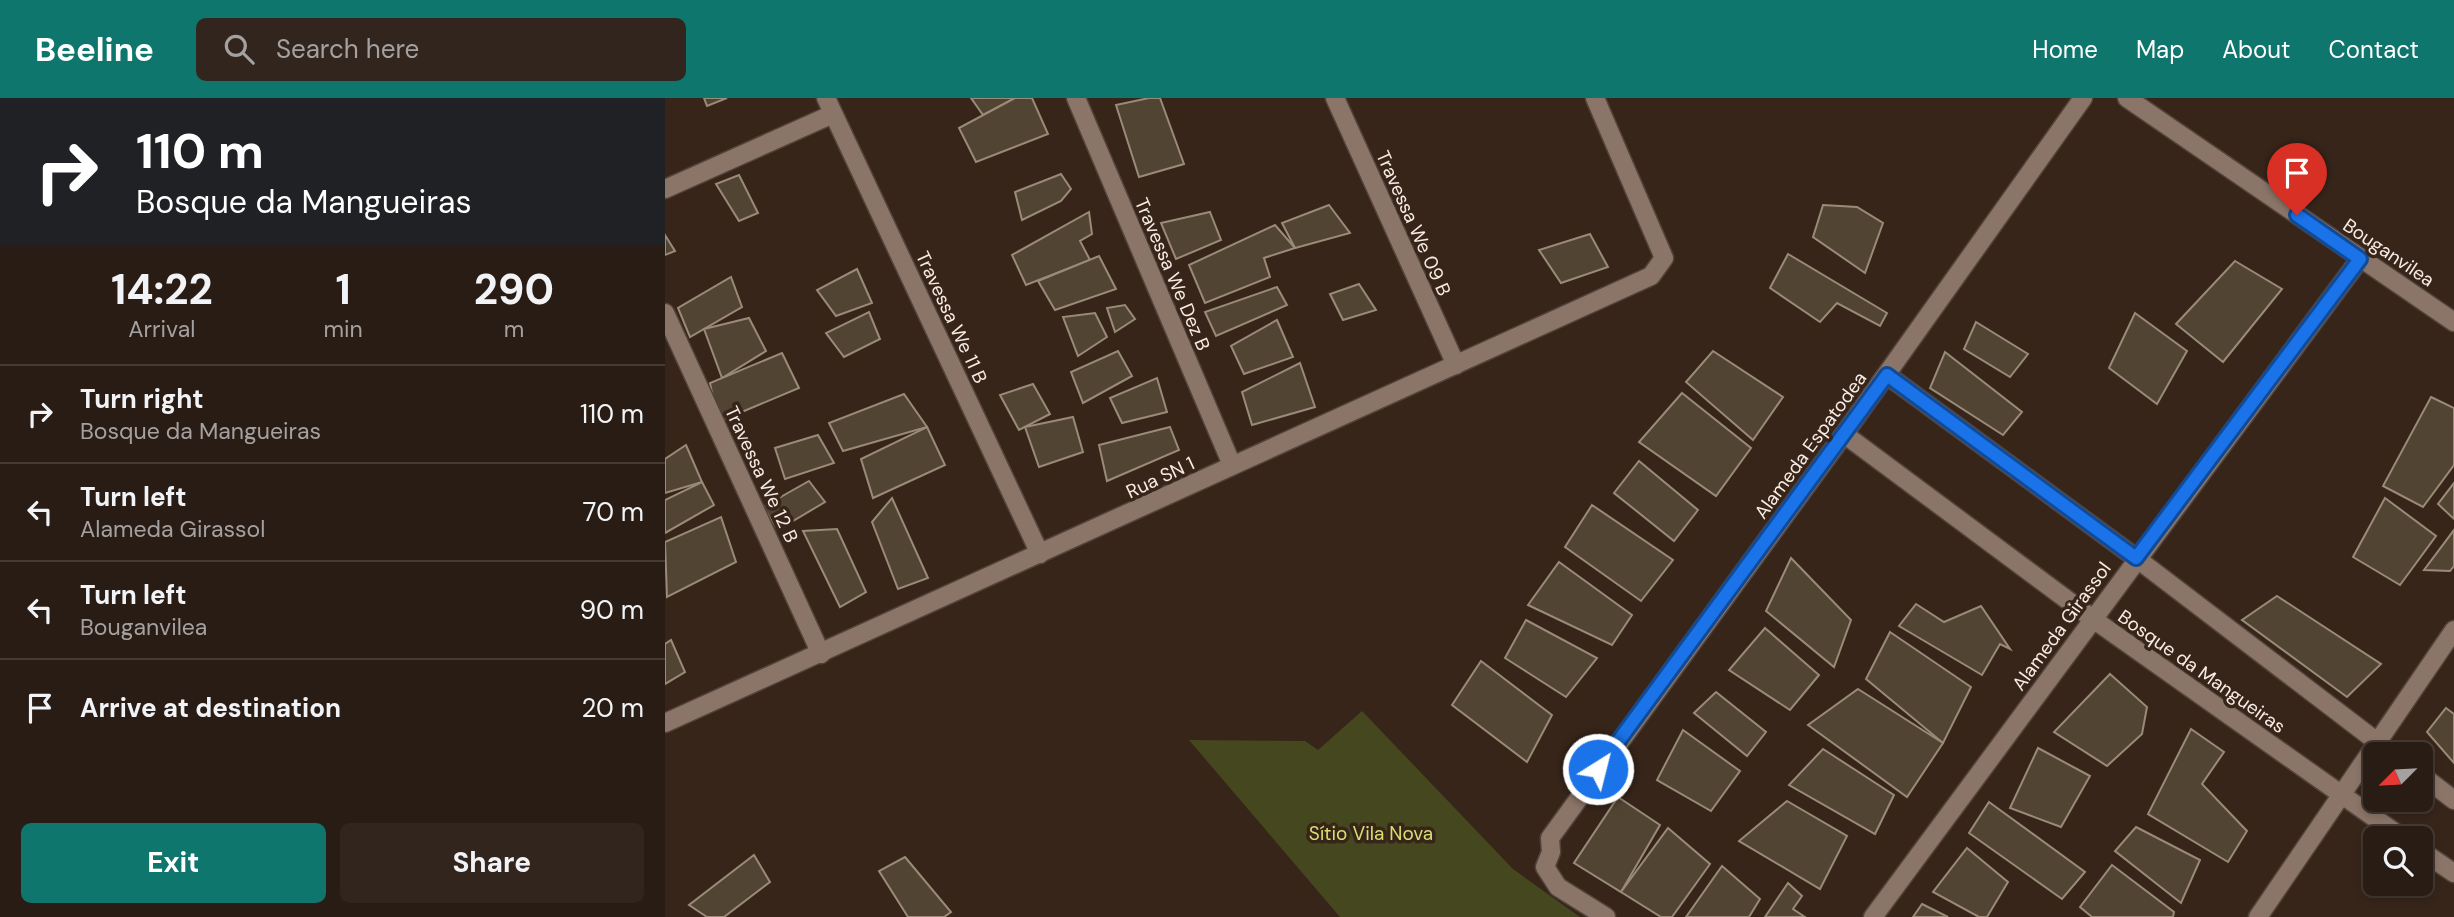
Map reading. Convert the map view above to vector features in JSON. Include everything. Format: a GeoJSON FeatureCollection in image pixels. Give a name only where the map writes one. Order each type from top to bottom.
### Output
{"type":"FeatureCollection","features":[{"type":"Feature","properties":{"kind":"street","name":"Travessa We Dez B"},"geometry":{"type":"LineString","coordinates":[[1076,98],[1232,466]]}},
{"type":"Feature","properties":{"kind":"street","name":"Travessa We 09 B"},"geometry":{"type":"LineString","coordinates":[[1335,98],[1456,365]]}},
{"type":"Feature","properties":{"kind":"street","name":"Rua SN 1"},"geometry":{"type":"LineString","coordinates":[[665,723],[1651,276],[1664,258],[1595,98]]}},
{"type":"Feature","properties":{"kind":"street","name":"Alameda Espatodea"},"geometry":{"type":"LineString","coordinates":[[1605,917],[1558,887],[1545,867],[1551,852],[1550,838],[1887,375],[2083,98]]}},
{"type":"Feature","properties":{"kind":"street","name":"Bouganvilea"},"geometry":{"type":"LineString","coordinates":[[2127,98],[2454,322]]}},
{"type":"Feature","properties":{"kind":"street"},"geometry":{"type":"LineString","coordinates":[[665,189],[829,106]]}},
{"type":"Feature","properties":{"kind":"street","name":"Travessa We 11 B"},"geometry":{"type":"LineString","coordinates":[[829,106],[1040,554]]}},
{"type":"Feature","properties":{"kind":"street","name":"Alameda Girassol"},"geometry":{"type":"LineString","coordinates":[[1873,917],[2094,619],[2136,558],[2360,259]]}},
{"type":"Feature","properties":{"kind":"street","name":"Travessa We 12 B"},"geometry":{"type":"LineString","coordinates":[[665,313],[821,654]]}},
{"type":"Feature","properties":{"kind":"street"},"geometry":{"type":"LineString","coordinates":[[1887,375],[2136,558],[2377,742]]}},
{"type":"Feature","properties":{"kind":"street","name":"Bosque da Mangueiras"},"geometry":{"type":"LineString","coordinates":[[1844,434],[2094,619],[2386,826]]}},
{"type":"Feature","properties":{"kind":"street"},"geometry":{"type":"LineString","coordinates":[[2390,742],[2454,630]]}},
{"type":"Feature","properties":{"kind":"street"},"geometry":{"type":"LineString","coordinates":[[2258,917],[2342,796],[2363,774]]}},
{"type":"Feature","properties":{"kind":"street"},"geometry":{"type":"LineString","coordinates":[[2433,785],[2454,800]]}},
{"type":"Feature","properties":{"kind":"street"},"geometry":{"type":"LineString","coordinates":[[2433,859],[2454,873]]}},
{"type":"Feature","properties":{"kind":"green space","name":"Sítio Vila Nova"},"geometry":{"type":"Polygon","coordinates":[[[1362,711],[1513,869],[1580,917],[1340,917],[1189,740],[1305,741],[1318,750],[1362,711]]]}},
{"type":"Feature","properties":{"kind":"building"},"geometry":{"type":"Polygon","coordinates":[[[704,98],[727,98],[707,106],[704,98]]]}},
{"type":"Feature","properties":{"kind":"building"},"geometry":{"type":"Polygon","coordinates":[[[971,98],[1015,98],[983,115],[971,98]]]}},
{"type":"Feature","properties":{"kind":"building"},"geometry":{"type":"Polygon","coordinates":[[[1015,98],[1032,98],[1048,134],[976,162],[959,128],[1015,98]]]}},
{"type":"Feature","properties":{"kind":"building"},"geometry":{"type":"Polygon","coordinates":[[[1160,98],[1184,164],[1139,177],[1116,105],[1160,98]]]}},
{"type":"Feature","properties":{"kind":"building"},"geometry":{"type":"Polygon","coordinates":[[[1061,174],[1071,189],[1061,201],[1022,220],[1015,192],[1061,174]]]}},
{"type":"Feature","properties":{"kind":"building"},"geometry":{"type":"Polygon","coordinates":[[[739,175],[758,213],[739,221],[716,184],[739,175]]]}},
{"type":"Feature","properties":{"kind":"building"},"geometry":{"type":"Polygon","coordinates":[[[1329,205],[1350,233],[1295,248],[1282,223],[1329,205]]]}},
{"type":"Feature","properties":{"kind":"building"},"geometry":{"type":"Polygon","coordinates":[[[1823,205],[1857,207],[1883,223],[1865,273],[1813,237],[1823,205]]]}},
{"type":"Feature","properties":{"kind":"building"},"geometry":{"type":"Polygon","coordinates":[[[1089,212],[1092,234],[1080,241],[1090,260],[1026,285],[1012,255],[1089,212]]]}},
{"type":"Feature","properties":{"kind":"building"},"geometry":{"type":"Polygon","coordinates":[[[1210,212],[1221,240],[1176,259],[1161,223],[1210,212]]]}},
{"type":"Feature","properties":{"kind":"building"},"geometry":{"type":"Polygon","coordinates":[[[1275,225],[1295,248],[1264,258],[1270,277],[1205,303],[1189,265],[1275,225]]]}},
{"type":"Feature","properties":{"kind":"building"},"geometry":{"type":"Polygon","coordinates":[[[1590,234],[1608,267],[1561,283],[1539,250],[1590,234]]]}},
{"type":"Feature","properties":{"kind":"building"},"geometry":{"type":"Polygon","coordinates":[[[665,235],[675,251],[665,255],[665,235]]]}},
{"type":"Feature","properties":{"kind":"building"},"geometry":{"type":"Polygon","coordinates":[[[1788,254],[1887,313],[1880,326],[1837,303],[1820,322],[1770,288],[1788,254]]]}},
{"type":"Feature","properties":{"kind":"building"},"geometry":{"type":"Polygon","coordinates":[[[1099,256],[1116,289],[1055,310],[1038,281],[1099,256]]]}},
{"type":"Feature","properties":{"kind":"building"},"geometry":{"type":"Polygon","coordinates":[[[2235,261],[2282,289],[2223,362],[2176,324],[2235,261]]]}},
{"type":"Feature","properties":{"kind":"building"},"geometry":{"type":"Polygon","coordinates":[[[857,269],[872,303],[836,316],[817,290],[857,269]]]}},
{"type":"Feature","properties":{"kind":"building"},"geometry":{"type":"Polygon","coordinates":[[[731,277],[742,307],[690,337],[678,308],[731,277]]]}},
{"type":"Feature","properties":{"kind":"building"},"geometry":{"type":"Polygon","coordinates":[[[1359,284],[1376,310],[1343,320],[1330,294],[1359,284]]]}},
{"type":"Feature","properties":{"kind":"building"},"geometry":{"type":"Polygon","coordinates":[[[1277,287],[1287,305],[1216,336],[1205,312],[1277,287]]]}},
{"type":"Feature","properties":{"kind":"building"},"geometry":{"type":"Polygon","coordinates":[[[1125,305],[1135,319],[1115,332],[1107,308],[1125,305]]]}},
{"type":"Feature","properties":{"kind":"building"},"geometry":{"type":"Polygon","coordinates":[[[869,312],[880,339],[844,357],[826,333],[869,312]]]}},
{"type":"Feature","properties":{"kind":"building"},"geometry":{"type":"Polygon","coordinates":[[[1095,313],[1107,337],[1078,356],[1063,317],[1095,313]]]}},
{"type":"Feature","properties":{"kind":"building"},"geometry":{"type":"Polygon","coordinates":[[[2135,313],[2187,351],[2157,404],[2109,368],[2135,313]]]}},
{"type":"Feature","properties":{"kind":"building"},"geometry":{"type":"Polygon","coordinates":[[[749,318],[766,351],[722,378],[704,329],[749,318]]]}},
{"type":"Feature","properties":{"kind":"building"},"geometry":{"type":"Polygon","coordinates":[[[1277,320],[1293,357],[1244,374],[1231,346],[1277,320]]]}},
{"type":"Feature","properties":{"kind":"building"},"geometry":{"type":"Polygon","coordinates":[[[1976,322],[2028,354],[2010,377],[1964,349],[1976,322]]]}},
{"type":"Feature","properties":{"kind":"building"},"geometry":{"type":"Polygon","coordinates":[[[1118,351],[1132,376],[1083,403],[1071,372],[1118,351]]]}},
{"type":"Feature","properties":{"kind":"building"},"geometry":{"type":"Polygon","coordinates":[[[1713,351],[1783,397],[1753,440],[1686,382],[1713,351]]]}},
{"type":"Feature","properties":{"kind":"building"},"geometry":{"type":"Polygon","coordinates":[[[1945,352],[2022,412],[2003,435],[1930,388],[1945,352]]]}},
{"type":"Feature","properties":{"kind":"building"},"geometry":{"type":"Polygon","coordinates":[[[782,353],[799,388],[718,422],[710,383],[782,353]]]}},
{"type":"Feature","properties":{"kind":"building"},"geometry":{"type":"Polygon","coordinates":[[[1300,363],[1315,407],[1252,425],[1242,392],[1300,363]]]}},
{"type":"Feature","properties":{"kind":"building"},"geometry":{"type":"Polygon","coordinates":[[[1157,378],[1167,412],[1122,423],[1110,398],[1157,378]]]}},
{"type":"Feature","properties":{"kind":"building"},"geometry":{"type":"Polygon","coordinates":[[[1033,384],[1050,414],[1019,430],[1000,395],[1033,384]]]}},
{"type":"Feature","properties":{"kind":"building"},"geometry":{"type":"Polygon","coordinates":[[[1682,393],[1751,448],[1716,496],[1639,442],[1682,393]]]}},
{"type":"Feature","properties":{"kind":"building"},"geometry":{"type":"Polygon","coordinates":[[[904,394],[927,427],[843,451],[829,423],[904,394]]]}},
{"type":"Feature","properties":{"kind":"building"},"geometry":{"type":"Polygon","coordinates":[[[2431,397],[2454,408],[2454,465],[2423,507],[2383,486],[2431,397]]]}},
{"type":"Feature","properties":{"kind":"building"},"geometry":{"type":"Polygon","coordinates":[[[1073,417],[1083,452],[1039,467],[1025,427],[1073,417]]]}},
{"type":"Feature","properties":{"kind":"building"},"geometry":{"type":"Polygon","coordinates":[[[927,427],[945,465],[873,498],[861,459],[927,427]]]}},
{"type":"Feature","properties":{"kind":"building"},"geometry":{"type":"Polygon","coordinates":[[[1170,427],[1179,450],[1107,481],[1099,445],[1170,427]]]}},
{"type":"Feature","properties":{"kind":"building"},"geometry":{"type":"Polygon","coordinates":[[[818,435],[834,463],[785,479],[775,448],[818,435]]]}},
{"type":"Feature","properties":{"kind":"building"},"geometry":{"type":"Polygon","coordinates":[[[686,445],[702,482],[665,493],[665,459],[686,445]]]}},
{"type":"Feature","properties":{"kind":"building"},"geometry":{"type":"Polygon","coordinates":[[[1639,461],[1698,510],[1674,541],[1614,493],[1639,461]]]}},
{"type":"Feature","properties":{"kind":"building"},"geometry":{"type":"Polygon","coordinates":[[[809,481],[825,502],[778,530],[763,507],[809,481]]]}},
{"type":"Feature","properties":{"kind":"building"},"geometry":{"type":"Polygon","coordinates":[[[702,482],[714,505],[665,533],[665,500],[702,482]]]}},
{"type":"Feature","properties":{"kind":"building"},"geometry":{"type":"Polygon","coordinates":[[[2454,483],[2454,519],[2438,504],[2454,483]]]}},
{"type":"Feature","properties":{"kind":"building"},"geometry":{"type":"Polygon","coordinates":[[[892,498],[928,578],[898,589],[872,522],[892,498]]]}},
{"type":"Feature","properties":{"kind":"building"},"geometry":{"type":"Polygon","coordinates":[[[2385,498],[2436,536],[2400,585],[2353,557],[2385,498]]]}},
{"type":"Feature","properties":{"kind":"building"},"geometry":{"type":"Polygon","coordinates":[[[1592,505],[1673,560],[1641,601],[1565,547],[1592,505]]]}},
{"type":"Feature","properties":{"kind":"building"},"geometry":{"type":"Polygon","coordinates":[[[721,517],[736,562],[667,597],[665,542],[721,517]]]}},
{"type":"Feature","properties":{"kind":"building"},"geometry":{"type":"Polygon","coordinates":[[[837,529],[866,592],[840,607],[803,531],[837,529]]]}},
{"type":"Feature","properties":{"kind":"building"},"geometry":{"type":"Polygon","coordinates":[[[2454,530],[2454,566],[2450,571],[2424,570],[2454,530]]]}},
{"type":"Feature","properties":{"kind":"building"},"geometry":{"type":"Polygon","coordinates":[[[1791,558],[1851,620],[1834,667],[1766,611],[1791,558]]]}},
{"type":"Feature","properties":{"kind":"building"},"geometry":{"type":"Polygon","coordinates":[[[1559,562],[1632,615],[1612,645],[1528,605],[1559,562]]]}},
{"type":"Feature","properties":{"kind":"building"},"geometry":{"type":"Polygon","coordinates":[[[2277,596],[2381,664],[2347,697],[2242,620],[2277,596]]]}},
{"type":"Feature","properties":{"kind":"building"},"geometry":{"type":"Polygon","coordinates":[[[1916,604],[1944,622],[1981,606],[2010,649],[2000,644],[1982,675],[1899,626],[1916,604]]]}},
{"type":"Feature","properties":{"kind":"building"},"geometry":{"type":"Polygon","coordinates":[[[1526,620],[1597,658],[1566,697],[1505,658],[1526,620]]]}},
{"type":"Feature","properties":{"kind":"building"},"geometry":{"type":"Polygon","coordinates":[[[1765,628],[1819,675],[1790,710],[1729,670],[1765,628]]]}},
{"type":"Feature","properties":{"kind":"building"},"geometry":{"type":"Polygon","coordinates":[[[1890,632],[1971,687],[1943,743],[1866,679],[1890,632]]]}},
{"type":"Feature","properties":{"kind":"building"},"geometry":{"type":"Polygon","coordinates":[[[671,640],[685,672],[665,684],[665,644],[671,640]]]}},
{"type":"Feature","properties":{"kind":"building"},"geometry":{"type":"Polygon","coordinates":[[[1481,661],[1552,715],[1527,762],[1452,705],[1481,661]]]}},
{"type":"Feature","properties":{"kind":"building"},"geometry":{"type":"Polygon","coordinates":[[[2110,674],[2147,707],[2142,734],[2107,766],[2054,732],[2110,674]]]}},
{"type":"Feature","properties":{"kind":"building"},"geometry":{"type":"Polygon","coordinates":[[[1858,689],[1943,743],[1907,797],[1808,725],[1858,689]]]}},
{"type":"Feature","properties":{"kind":"building"},"geometry":{"type":"Polygon","coordinates":[[[1716,692],[1766,732],[1747,756],[1694,713],[1716,692]]]}},
{"type":"Feature","properties":{"kind":"building"},"geometry":{"type":"Polygon","coordinates":[[[2446,708],[2454,714],[2454,763],[2427,732],[2446,708]]]}},
{"type":"Feature","properties":{"kind":"building"},"geometry":{"type":"Polygon","coordinates":[[[2191,729],[2224,752],[2202,784],[2247,831],[2228,862],[2148,814],[2191,729]]]}},
{"type":"Feature","properties":{"kind":"building"},"geometry":{"type":"Polygon","coordinates":[[[1683,730],[1740,771],[1711,811],[1657,780],[1683,730]]]}},
{"type":"Feature","properties":{"kind":"building"},"geometry":{"type":"Polygon","coordinates":[[[2038,748],[2090,776],[2061,827],[2010,808],[2038,748]]]}},
{"type":"Feature","properties":{"kind":"building"},"geometry":{"type":"Polygon","coordinates":[[[1823,749],[1894,795],[1875,834],[1789,785],[1823,749]]]}},
{"type":"Feature","properties":{"kind":"building"},"geometry":{"type":"Polygon","coordinates":[[[1618,797],[1660,825],[1621,892],[1574,863],[1618,797]]]}},
{"type":"Feature","properties":{"kind":"building"},"geometry":{"type":"Polygon","coordinates":[[[1787,801],[1847,836],[1820,889],[1739,841],[1787,801]]]}},
{"type":"Feature","properties":{"kind":"building"},"geometry":{"type":"Polygon","coordinates":[[[1989,802],[2085,872],[2062,899],[1969,833],[1989,802]]]}},
{"type":"Feature","properties":{"kind":"building"},"geometry":{"type":"Polygon","coordinates":[[[2136,827],[2200,860],[2181,903],[2115,851],[2136,827]]]}},
{"type":"Feature","properties":{"kind":"building"},"geometry":{"type":"Polygon","coordinates":[[[1668,828],[1710,864],[1672,917],[1661,917],[1621,892],[1668,828]]]}},
{"type":"Feature","properties":{"kind":"building"},"geometry":{"type":"Polygon","coordinates":[[[1967,848],[2008,882],[1987,917],[1979,917],[1933,892],[1967,848]]]}},
{"type":"Feature","properties":{"kind":"building"},"geometry":{"type":"Polygon","coordinates":[[[754,855],[770,882],[724,917],[707,917],[689,905],[754,855]]]}},
{"type":"Feature","properties":{"kind":"building"},"geometry":{"type":"Polygon","coordinates":[[[905,857],[951,912],[944,917],[908,917],[879,871],[905,857]]]}},
{"type":"Feature","properties":{"kind":"building"},"geometry":{"type":"Polygon","coordinates":[[[2112,865],[2174,912],[2173,917],[2092,917],[2080,907],[2112,865]]]}},
{"type":"Feature","properties":{"kind":"building"},"geometry":{"type":"Polygon","coordinates":[[[1722,866],[1760,899],[1749,917],[1686,917],[1722,866]]]}},
{"type":"Feature","properties":{"kind":"building"},"geometry":{"type":"Polygon","coordinates":[[[1788,883],[1802,896],[1793,909],[1805,917],[1765,917],[1788,883]]]}},
{"type":"Feature","properties":{"kind":"building"},"geometry":{"type":"Polygon","coordinates":[[[1922,904],[1948,917],[1913,917],[1922,904]]]}},
{"type":"Feature","properties":{"kind":"route"},"geometry":{"type":"LineString","coordinates":[[1598,769],[1887,375],[2136,558],[2360,259],[2297,215]]}}]}
